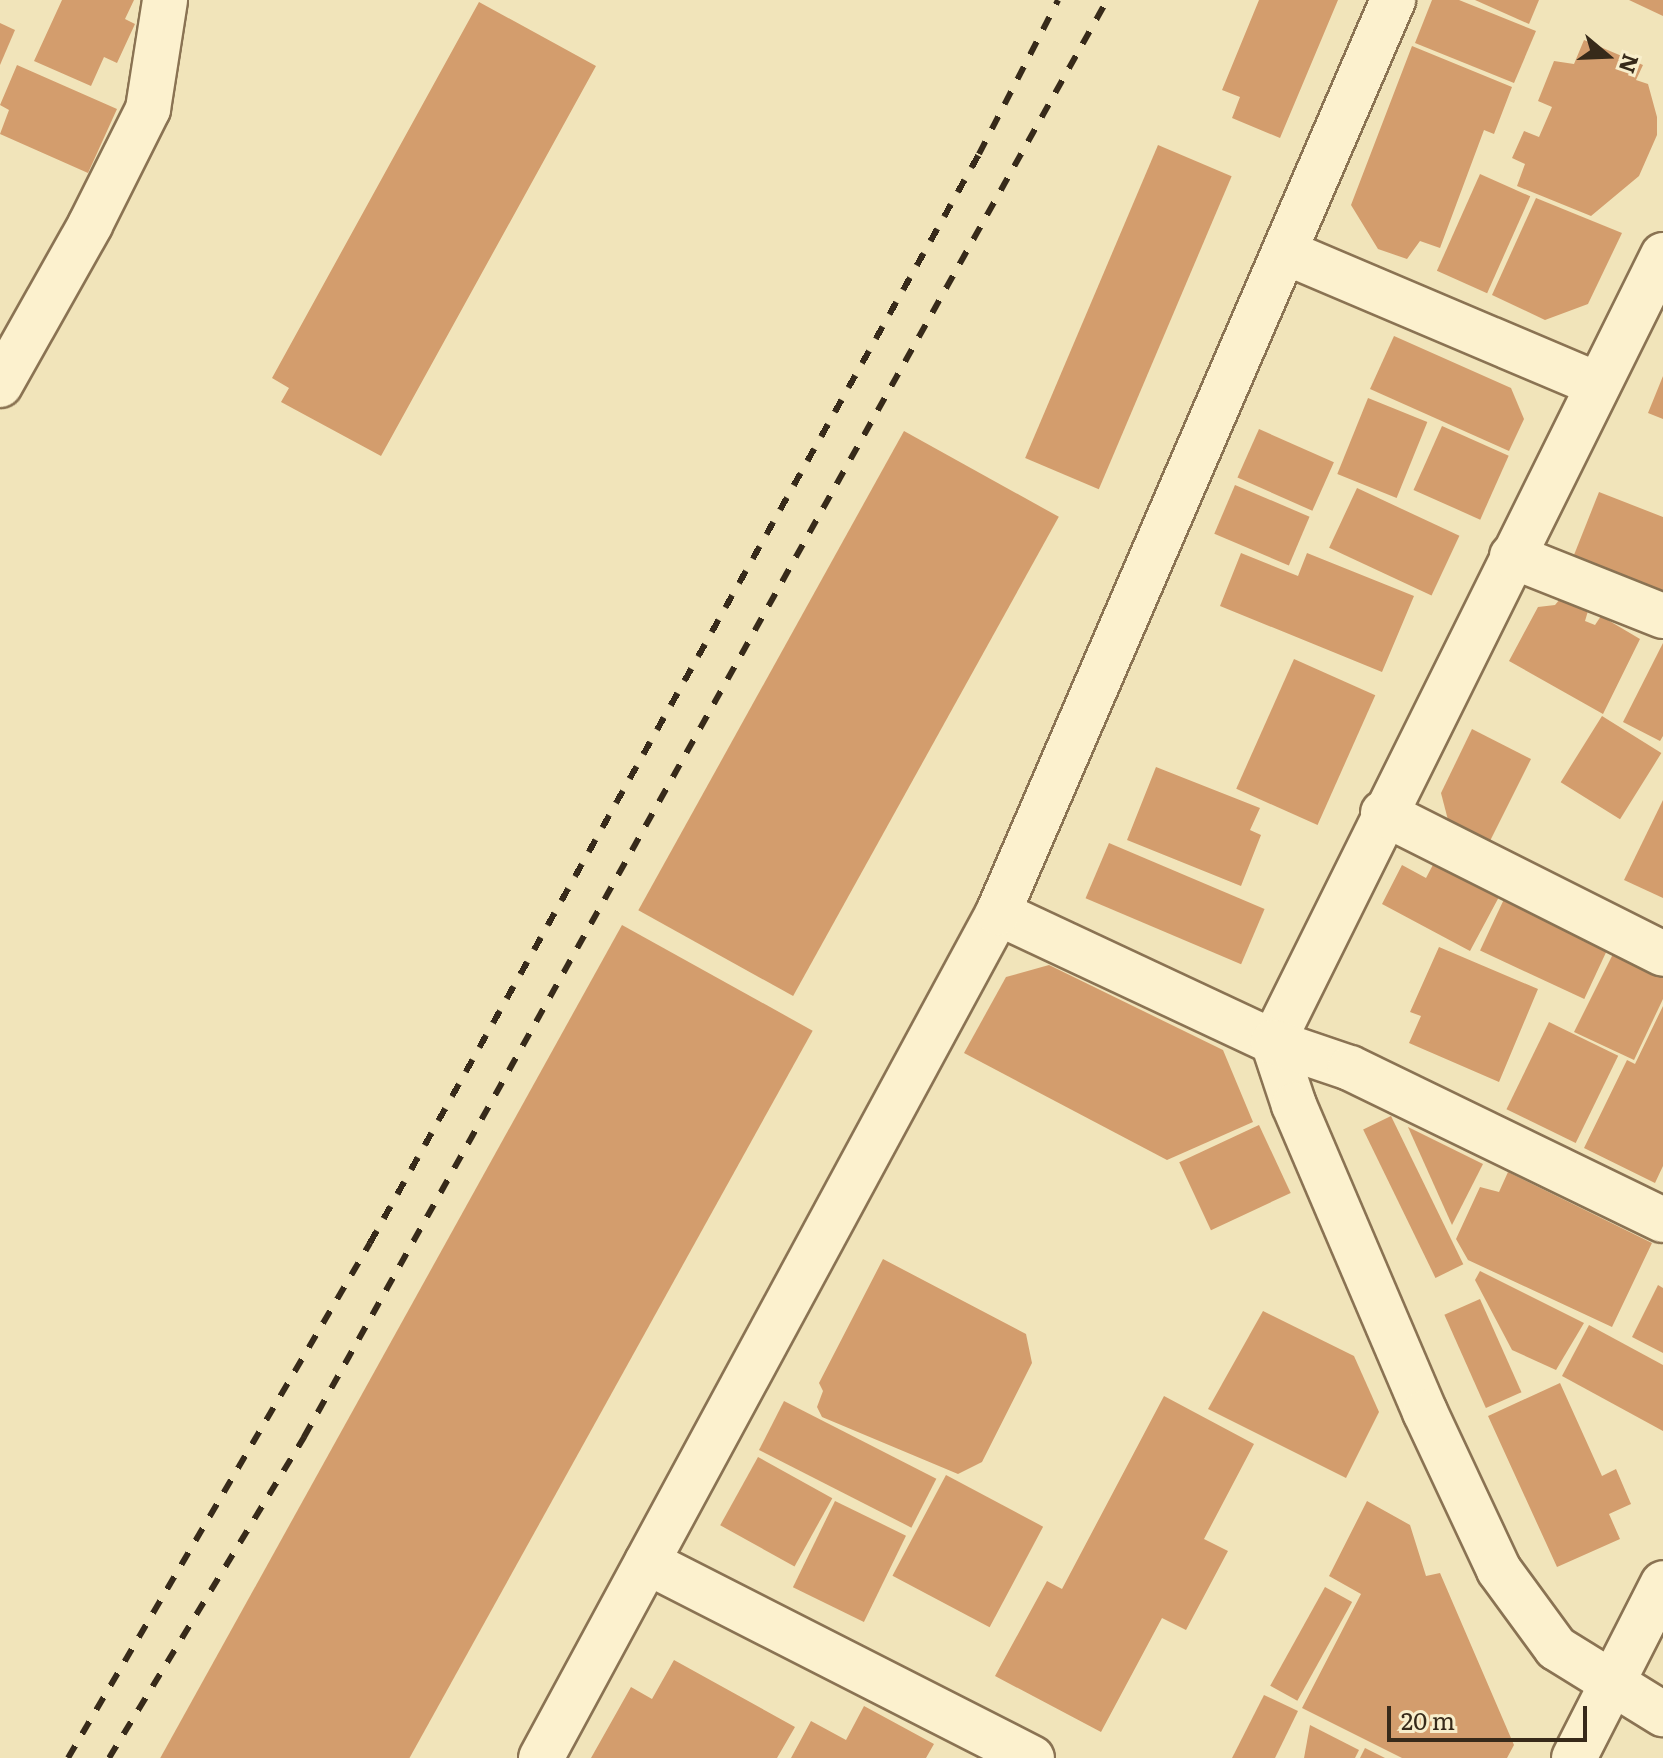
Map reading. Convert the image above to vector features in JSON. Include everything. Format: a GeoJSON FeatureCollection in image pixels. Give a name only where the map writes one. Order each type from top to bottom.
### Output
{"type":"FeatureCollection","features":[{"type":"Feature","properties":{"kind":"street"},"geometry":{"type":"LineString","coordinates":[[0,385],[15,326],[148,109],[165,0]]}},
{"type":"Feature","properties":{"kind":"street"},"geometry":{"type":"LineString","coordinates":[[541,1758],[998,913],[1393,0]]}},
{"type":"Feature","properties":{"kind":"street"},"geometry":{"type":"LineString","coordinates":[[1285,252],[1598,385]]}},
{"type":"Feature","properties":{"kind":"street"},"geometry":{"type":"LineString","coordinates":[[1663,255],[1383,813],[1273,1042],[1294,1105],[1406,1368],[1499,1570],[1556,1648],[1663,1714]]}},
{"type":"Feature","properties":{"kind":"street"},"geometry":{"type":"LineString","coordinates":[[1512,556],[1663,616]]}},
{"type":"Feature","properties":{"kind":"street"},"geometry":{"type":"LineString","coordinates":[[1383,813],[1663,954]]}},
{"type":"Feature","properties":{"kind":"street"},"geometry":{"type":"LineString","coordinates":[[998,913],[1273,1042],[1350,1068],[1663,1220]]}},
{"type":"Feature","properties":{"kind":"street"},"geometry":{"type":"LineString","coordinates":[[647,1562],[1032,1758]]}},
{"type":"Feature","properties":{"kind":"street"},"geometry":{"type":"LineString","coordinates":[[1574,1758],[1663,1583]]}},
{"type":"Feature","properties":{"kind":"building"},"geometry":{"type":"Polygon","coordinates":[[[62,0],[134,0],[125,19],[135,24],[117,63],[104,57],[91,86],[34,61],[62,0]]]}},
{"type":"Feature","properties":{"kind":"building"},"geometry":{"type":"Polygon","coordinates":[[[1259,0],[1338,0],[1280,138],[1232,118],[1240,97],[1222,90],[1259,0]]]}},
{"type":"Feature","properties":{"kind":"building"},"geometry":{"type":"Polygon","coordinates":[[[1432,0],[1459,0],[1536,31],[1514,83],[1415,43],[1432,0]]]}},
{"type":"Feature","properties":{"kind":"building"},"geometry":{"type":"Polygon","coordinates":[[[1475,0],[1539,0],[1529,24],[1475,0]]]}},
{"type":"Feature","properties":{"kind":"building"},"geometry":{"type":"Polygon","coordinates":[[[1629,0],[1663,0],[1663,16],[1629,0]]]}},
{"type":"Feature","properties":{"kind":"building"},"geometry":{"type":"Polygon","coordinates":[[[479,2],[596,66],[381,456],[281,402],[289,388],[272,378],[479,2]]]}},
{"type":"Feature","properties":{"kind":"building"},"geometry":{"type":"Polygon","coordinates":[[[0,23],[15,30],[0,65],[0,23]]]}},
{"type":"Feature","properties":{"kind":"building"},"geometry":{"type":"Polygon","coordinates":[[[1584,40],[1643,65],[1636,80],[1648,84],[1657,117],[1657,135],[1639,176],[1591,216],[1517,186],[1525,164],[1512,158],[1524,131],[1539,137],[1552,107],[1538,101],[1554,61],[1574,64],[1584,40]]]}},
{"type":"Feature","properties":{"kind":"building"},"geometry":{"type":"Polygon","coordinates":[[[1412,46],[1512,87],[1494,134],[1484,130],[1440,248],[1420,241],[1407,259],[1378,249],[1351,205],[1412,46]]]}},
{"type":"Feature","properties":{"kind":"building"},"geometry":{"type":"Polygon","coordinates":[[[17,65],[117,109],[88,173],[0,134],[9,110],[0,105],[17,65]]]}},
{"type":"Feature","properties":{"kind":"building"},"geometry":{"type":"Polygon","coordinates":[[[1158,145],[1232,176],[1099,489],[1025,458],[1158,145]]]}},
{"type":"Feature","properties":{"kind":"building"},"geometry":{"type":"Polygon","coordinates":[[[1480,174],[1530,196],[1487,293],[1437,271],[1480,174]]]}},
{"type":"Feature","properties":{"kind":"building"},"geometry":{"type":"Polygon","coordinates":[[[1536,198],[1622,233],[1588,304],[1545,320],[1492,295],[1536,198]]]}},
{"type":"Feature","properties":{"kind":"building"},"geometry":{"type":"Polygon","coordinates":[[[1394,336],[1511,388],[1524,419],[1509,451],[1370,389],[1394,336]]]}},
{"type":"Feature","properties":{"kind":"building"},"geometry":{"type":"Polygon","coordinates":[[[1663,376],[1663,419],[1648,413],[1663,376]]]}},
{"type":"Feature","properties":{"kind":"building"},"geometry":{"type":"Polygon","coordinates":[[[1368,398],[1427,422],[1397,498],[1337,474],[1368,398]]]}},
{"type":"Feature","properties":{"kind":"building"},"geometry":{"type":"Polygon","coordinates":[[[1442,426],[1509,456],[1480,520],[1414,490],[1442,426]]]}},
{"type":"Feature","properties":{"kind":"building"},"geometry":{"type":"Polygon","coordinates":[[[1259,429],[1334,462],[1312,511],[1237,477],[1259,429]]]}},
{"type":"Feature","properties":{"kind":"building"},"geometry":{"type":"Polygon","coordinates":[[[904,431],[1059,517],[793,996],[638,910],[904,431]]]}},
{"type":"Feature","properties":{"kind":"building"},"geometry":{"type":"Polygon","coordinates":[[[1235,485],[1310,517],[1289,565],[1214,534],[1235,485]]]}},
{"type":"Feature","properties":{"kind":"building"},"geometry":{"type":"Polygon","coordinates":[[[1357,488],[1459,536],[1432,596],[1329,548],[1357,488]]]}},
{"type":"Feature","properties":{"kind":"building"},"geometry":{"type":"Polygon","coordinates":[[[1599,492],[1663,517],[1663,595],[1572,560],[1599,492]]]}},
{"type":"Feature","properties":{"kind":"building"},"geometry":{"type":"Polygon","coordinates":[[[1241,553],[1298,576],[1307,553],[1414,596],[1382,672],[1220,606],[1241,553]]]}},
{"type":"Feature","properties":{"kind":"building"},"geometry":{"type":"Polygon","coordinates":[[[1560,599],[1588,611],[1585,621],[1595,625],[1601,616],[1640,639],[1603,714],[1509,661],[1538,607],[1555,605],[1560,599]]]}},
{"type":"Feature","properties":{"kind":"building"},"geometry":{"type":"Polygon","coordinates":[[[1663,643],[1663,736],[1660,741],[1623,722],[1663,643]]]}},
{"type":"Feature","properties":{"kind":"building"},"geometry":{"type":"Polygon","coordinates":[[[1294,659],[1375,695],[1318,825],[1236,789],[1294,659]]]}},
{"type":"Feature","properties":{"kind":"building"},"geometry":{"type":"Polygon","coordinates":[[[1602,716],[1661,753],[1620,819],[1561,782],[1602,716]]]}},
{"type":"Feature","properties":{"kind":"building"},"geometry":{"type":"Polygon","coordinates":[[[1472,729],[1531,759],[1490,841],[1448,820],[1441,793],[1472,729]]]}},
{"type":"Feature","properties":{"kind":"building"},"geometry":{"type":"Polygon","coordinates":[[[1156,767],[1260,808],[1250,830],[1261,835],[1241,886],[1127,840],[1156,767]]]}},
{"type":"Feature","properties":{"kind":"building"},"geometry":{"type":"Polygon","coordinates":[[[1663,800],[1663,898],[1624,880],[1663,800]]]}},
{"type":"Feature","properties":{"kind":"building"},"geometry":{"type":"Polygon","coordinates":[[[1109,843],[1265,909],[1241,964],[1086,898],[1109,843]]]}},
{"type":"Feature","properties":{"kind":"building"},"geometry":{"type":"Polygon","coordinates":[[[1435,861],[1500,895],[1470,951],[1382,904],[1402,865],[1426,878],[1435,861]]]}},
{"type":"Feature","properties":{"kind":"building"},"geometry":{"type":"Polygon","coordinates":[[[1505,897],[1609,946],[1584,999],[1480,950],[1505,897]]]}},
{"type":"Feature","properties":{"kind":"building"},"geometry":{"type":"Polygon","coordinates":[[[622,925],[813,1031],[410,1758],[160,1758],[622,925]]]}},
{"type":"Feature","properties":{"kind":"building"},"geometry":{"type":"Polygon","coordinates":[[[1439,947],[1538,989],[1499,1082],[1409,1043],[1421,1016],[1410,1012],[1439,947]]]}},
{"type":"Feature","properties":{"kind":"building"},"geometry":{"type":"Polygon","coordinates":[[[1613,954],[1663,978],[1663,999],[1634,1060],[1574,1032],[1613,954]]]}},
{"type":"Feature","properties":{"kind":"building"},"geometry":{"type":"Polygon","coordinates":[[[1049,965],[1223,1050],[1253,1122],[1167,1160],[964,1053],[1006,977],[1049,965]]]}},
{"type":"Feature","properties":{"kind":"building"},"geometry":{"type":"Polygon","coordinates":[[[1663,1006],[1663,1166],[1655,1183],[1584,1148],[1627,1060],[1635,1064],[1663,1006]]]}},
{"type":"Feature","properties":{"kind":"building"},"geometry":{"type":"Polygon","coordinates":[[[1549,1022],[1618,1056],[1576,1143],[1506,1109],[1549,1022]]]}},
{"type":"Feature","properties":{"kind":"building"},"geometry":{"type":"Polygon","coordinates":[[[1391,1116],[1463,1264],[1435,1278],[1363,1130],[1391,1116]]]}},
{"type":"Feature","properties":{"kind":"building"},"geometry":{"type":"Polygon","coordinates":[[[1259,1125],[1291,1193],[1211,1230],[1179,1162],[1259,1125]]]}},
{"type":"Feature","properties":{"kind":"building"},"geometry":{"type":"Polygon","coordinates":[[[1408,1127],[1483,1164],[1452,1225],[1408,1127]]]}},
{"type":"Feature","properties":{"kind":"building"},"geometry":{"type":"Polygon","coordinates":[[[1508,1172],[1652,1243],[1612,1327],[1468,1260],[1456,1239],[1480,1187],[1499,1192],[1508,1172]]]}},
{"type":"Feature","properties":{"kind":"building"},"geometry":{"type":"Polygon","coordinates":[[[883,1259],[1026,1334],[1032,1363],[982,1462],[958,1474],[822,1417],[817,1407],[823,1391],[819,1383],[883,1259]]]}},
{"type":"Feature","properties":{"kind":"building"},"geometry":{"type":"Polygon","coordinates":[[[1480,1271],[1584,1323],[1556,1370],[1512,1350],[1475,1280],[1480,1271]]]}},
{"type":"Feature","properties":{"kind":"building"},"geometry":{"type":"Polygon","coordinates":[[[1658,1285],[1663,1288],[1663,1353],[1632,1337],[1658,1285]]]}},
{"type":"Feature","properties":{"kind":"building"},"geometry":{"type":"Polygon","coordinates":[[[1480,1299],[1521,1392],[1486,1408],[1444,1315],[1480,1299]]]}},
{"type":"Feature","properties":{"kind":"building"},"geometry":{"type":"Polygon","coordinates":[[[1263,1311],[1354,1356],[1379,1412],[1346,1478],[1208,1409],[1263,1311]]]}},
{"type":"Feature","properties":{"kind":"building"},"geometry":{"type":"Polygon","coordinates":[[[1589,1325],[1663,1365],[1663,1431],[1562,1376],[1589,1325]]]}},
{"type":"Feature","properties":{"kind":"building"},"geometry":{"type":"Polygon","coordinates":[[[1560,1383],[1602,1476],[1616,1469],[1631,1504],[1609,1514],[1620,1539],[1557,1567],[1488,1416],[1560,1383]]]}},
{"type":"Feature","properties":{"kind":"building"},"geometry":{"type":"Polygon","coordinates":[[[1164,1396],[1254,1444],[1204,1539],[1228,1551],[1186,1630],[1162,1618],[1101,1732],[995,1676],[1047,1581],[1062,1589],[1164,1396]]]}},
{"type":"Feature","properties":{"kind":"building"},"geometry":{"type":"Polygon","coordinates":[[[784,1401],[936,1479],[911,1528],[759,1450],[784,1401]]]}},
{"type":"Feature","properties":{"kind":"building"},"geometry":{"type":"Polygon","coordinates":[[[758,1457],[832,1498],[795,1566],[720,1525],[758,1457]]]}},
{"type":"Feature","properties":{"kind":"building"},"geometry":{"type":"Polygon","coordinates":[[[946,1475],[1043,1527],[990,1627],[892,1576],[946,1475]]]}},
{"type":"Feature","properties":{"kind":"building"},"geometry":{"type":"Polygon","coordinates":[[[835,1501],[906,1536],[864,1622],[793,1587],[835,1501]]]}},
{"type":"Feature","properties":{"kind":"building"},"geometry":{"type":"Polygon","coordinates":[[[1367,1501],[1410,1525],[1426,1576],[1440,1573],[1514,1745],[1507,1758],[1402,1758],[1302,1708],[1361,1594],[1329,1576],[1367,1501]]]}},
{"type":"Feature","properties":{"kind":"building"},"geometry":{"type":"Polygon","coordinates":[[[1325,1587],[1352,1602],[1297,1701],[1270,1686],[1325,1587]]]}},
{"type":"Feature","properties":{"kind":"building"},"geometry":{"type":"Polygon","coordinates":[[[674,1660],[795,1727],[777,1758],[591,1758],[631,1687],[652,1699],[674,1660]]]}},
{"type":"Feature","properties":{"kind":"building"},"geometry":{"type":"Polygon","coordinates":[[[1264,1695],[1298,1711],[1275,1758],[1232,1758],[1264,1695]]]}},
{"type":"Feature","properties":{"kind":"building"},"geometry":{"type":"Polygon","coordinates":[[[864,1706],[934,1744],[926,1758],[791,1758],[811,1721],[846,1740],[864,1706]]]}},
{"type":"Feature","properties":{"kind":"building"},"geometry":{"type":"Polygon","coordinates":[[[1310,1725],[1359,1750],[1355,1758],[1304,1758],[1310,1725]]]}},
{"type":"Feature","properties":{"kind":"building"},"geometry":{"type":"Polygon","coordinates":[[[1365,1748],[1385,1758],[1360,1758],[1365,1748]]]}},
{"type":"Feature","properties":{"kind":"railway"},"geometry":{"type":"LineString","coordinates":[[68,1758],[370,1243],[979,154],[1058,0]]}},
{"type":"Feature","properties":{"kind":"railway"},"geometry":{"type":"LineString","coordinates":[[109,1758],[304,1437],[1107,0]]}}]}
